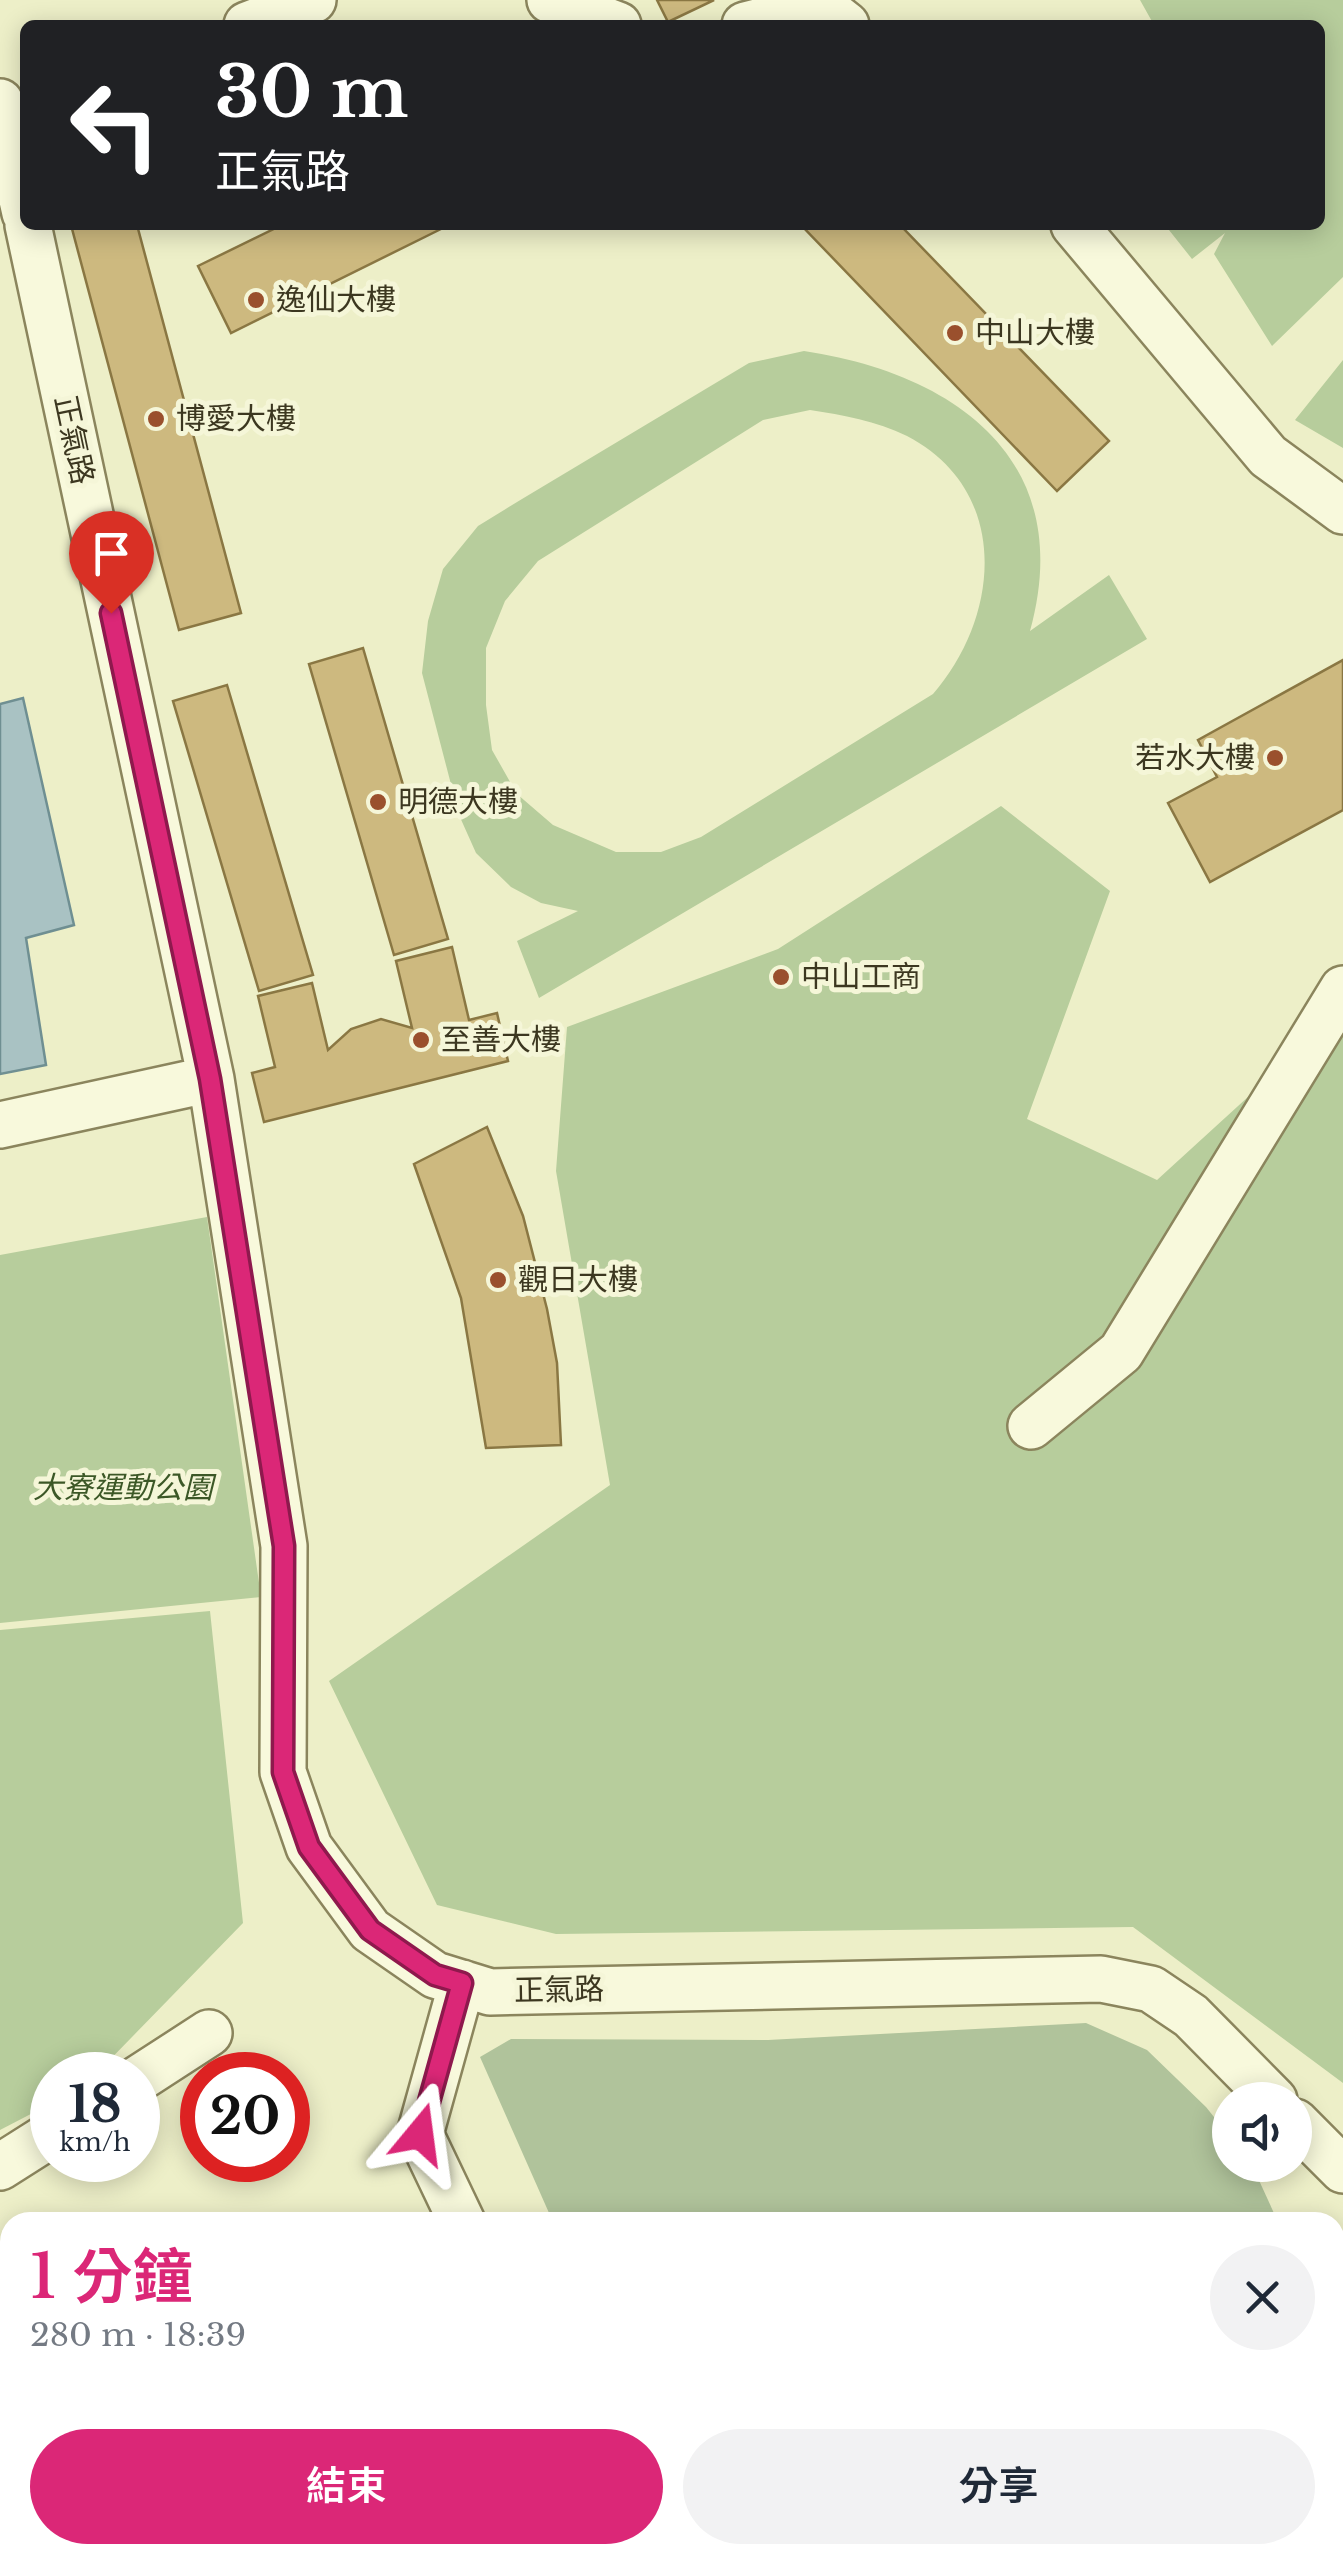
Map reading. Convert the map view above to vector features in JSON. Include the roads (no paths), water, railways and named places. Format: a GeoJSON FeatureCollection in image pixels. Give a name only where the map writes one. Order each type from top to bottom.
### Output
{"type":"FeatureCollection","features":[{"type":"Feature","properties":{"kind":"street"},"geometry":{"type":"LineString","coordinates":[[260,20],[314,0]]}},
{"type":"Feature","properties":{"kind":"street"},"geometry":{"type":"LineString","coordinates":[[550,0],[604,20]]}},
{"type":"Feature","properties":{"kind":"street"},"geometry":{"type":"LineString","coordinates":[[765,20],[822,6],[840,20]]}},
{"type":"Feature","properties":{"kind":"street"},"geometry":{"type":"LineString","coordinates":[[10,109],[20,178]]}},
{"type":"Feature","properties":{"kind":"street","name":"正氣路"},"geometry":{"type":"LineString","coordinates":[[29,230],[210,1079],[284,1546],[283,1772],[309,1847],[370,1930],[435,1975],[490,1992],[1101,1979],[1151,1989],[1191,2016],[1256,2082]]}},
{"type":"Feature","properties":{"kind":"street"},"geometry":{"type":"LineString","coordinates":[[1078,230],[1268,456],[1343,511]]}},
{"type":"Feature","properties":{"kind":"street"},"geometry":{"type":"LineString","coordinates":[[1031,1426],[1122,1352],[1343,989]]}},
{"type":"Feature","properties":{"kind":"street"},"geometry":{"type":"LineString","coordinates":[[0,1125],[210,1079]]}},
{"type":"Feature","properties":{"kind":"street"},"geometry":{"type":"LineString","coordinates":[[457,2212],[420,2134],[462,1983]]}},
{"type":"Feature","properties":{"kind":"street"},"geometry":{"type":"LineString","coordinates":[[160,2065],[209,2033]]}},
{"type":"Feature","properties":{"kind":"street"},"geometry":{"type":"LineString","coordinates":[[1312,2139],[1343,2170]]}},
{"type":"Feature","properties":{"kind":"street"},"geometry":{"type":"LineString","coordinates":[[0,2167],[30,2148]]}},
{"type":"Feature","properties":{"kind":"water"},"geometry":{"type":"Polygon","coordinates":[[[23,698],[74,925],[26,938],[46,1065],[0,1074],[0,704],[23,698]]]}},
{"type":"Feature","properties":{"kind":"place","name":"逸仙大樓"},"geometry":{"type":"Point","coordinates":[256,300]}},
{"type":"Feature","properties":{"kind":"place","name":"中山大樓"},"geometry":{"type":"Point","coordinates":[955,333]}},
{"type":"Feature","properties":{"kind":"place","name":"博愛大樓"},"geometry":{"type":"Point","coordinates":[156,419]}},
{"type":"Feature","properties":{"kind":"place","name":"若水大樓"},"geometry":{"type":"Point","coordinates":[1275,758]}},
{"type":"Feature","properties":{"kind":"place","name":"明德大樓"},"geometry":{"type":"Point","coordinates":[378,802]}},
{"type":"Feature","properties":{"kind":"place","name":"中山工商"},"geometry":{"type":"Point","coordinates":[781,977]}},
{"type":"Feature","properties":{"kind":"place","name":"至善大樓"},"geometry":{"type":"Point","coordinates":[421,1040]}},
{"type":"Feature","properties":{"kind":"place","name":"觀日大樓"},"geometry":{"type":"Point","coordinates":[498,1280]}},
{"type":"Feature","properties":{"kind":"park label","name":"大寮運動公園"},"geometry":{"type":"Point","coordinates":[123,1488]}}]}
